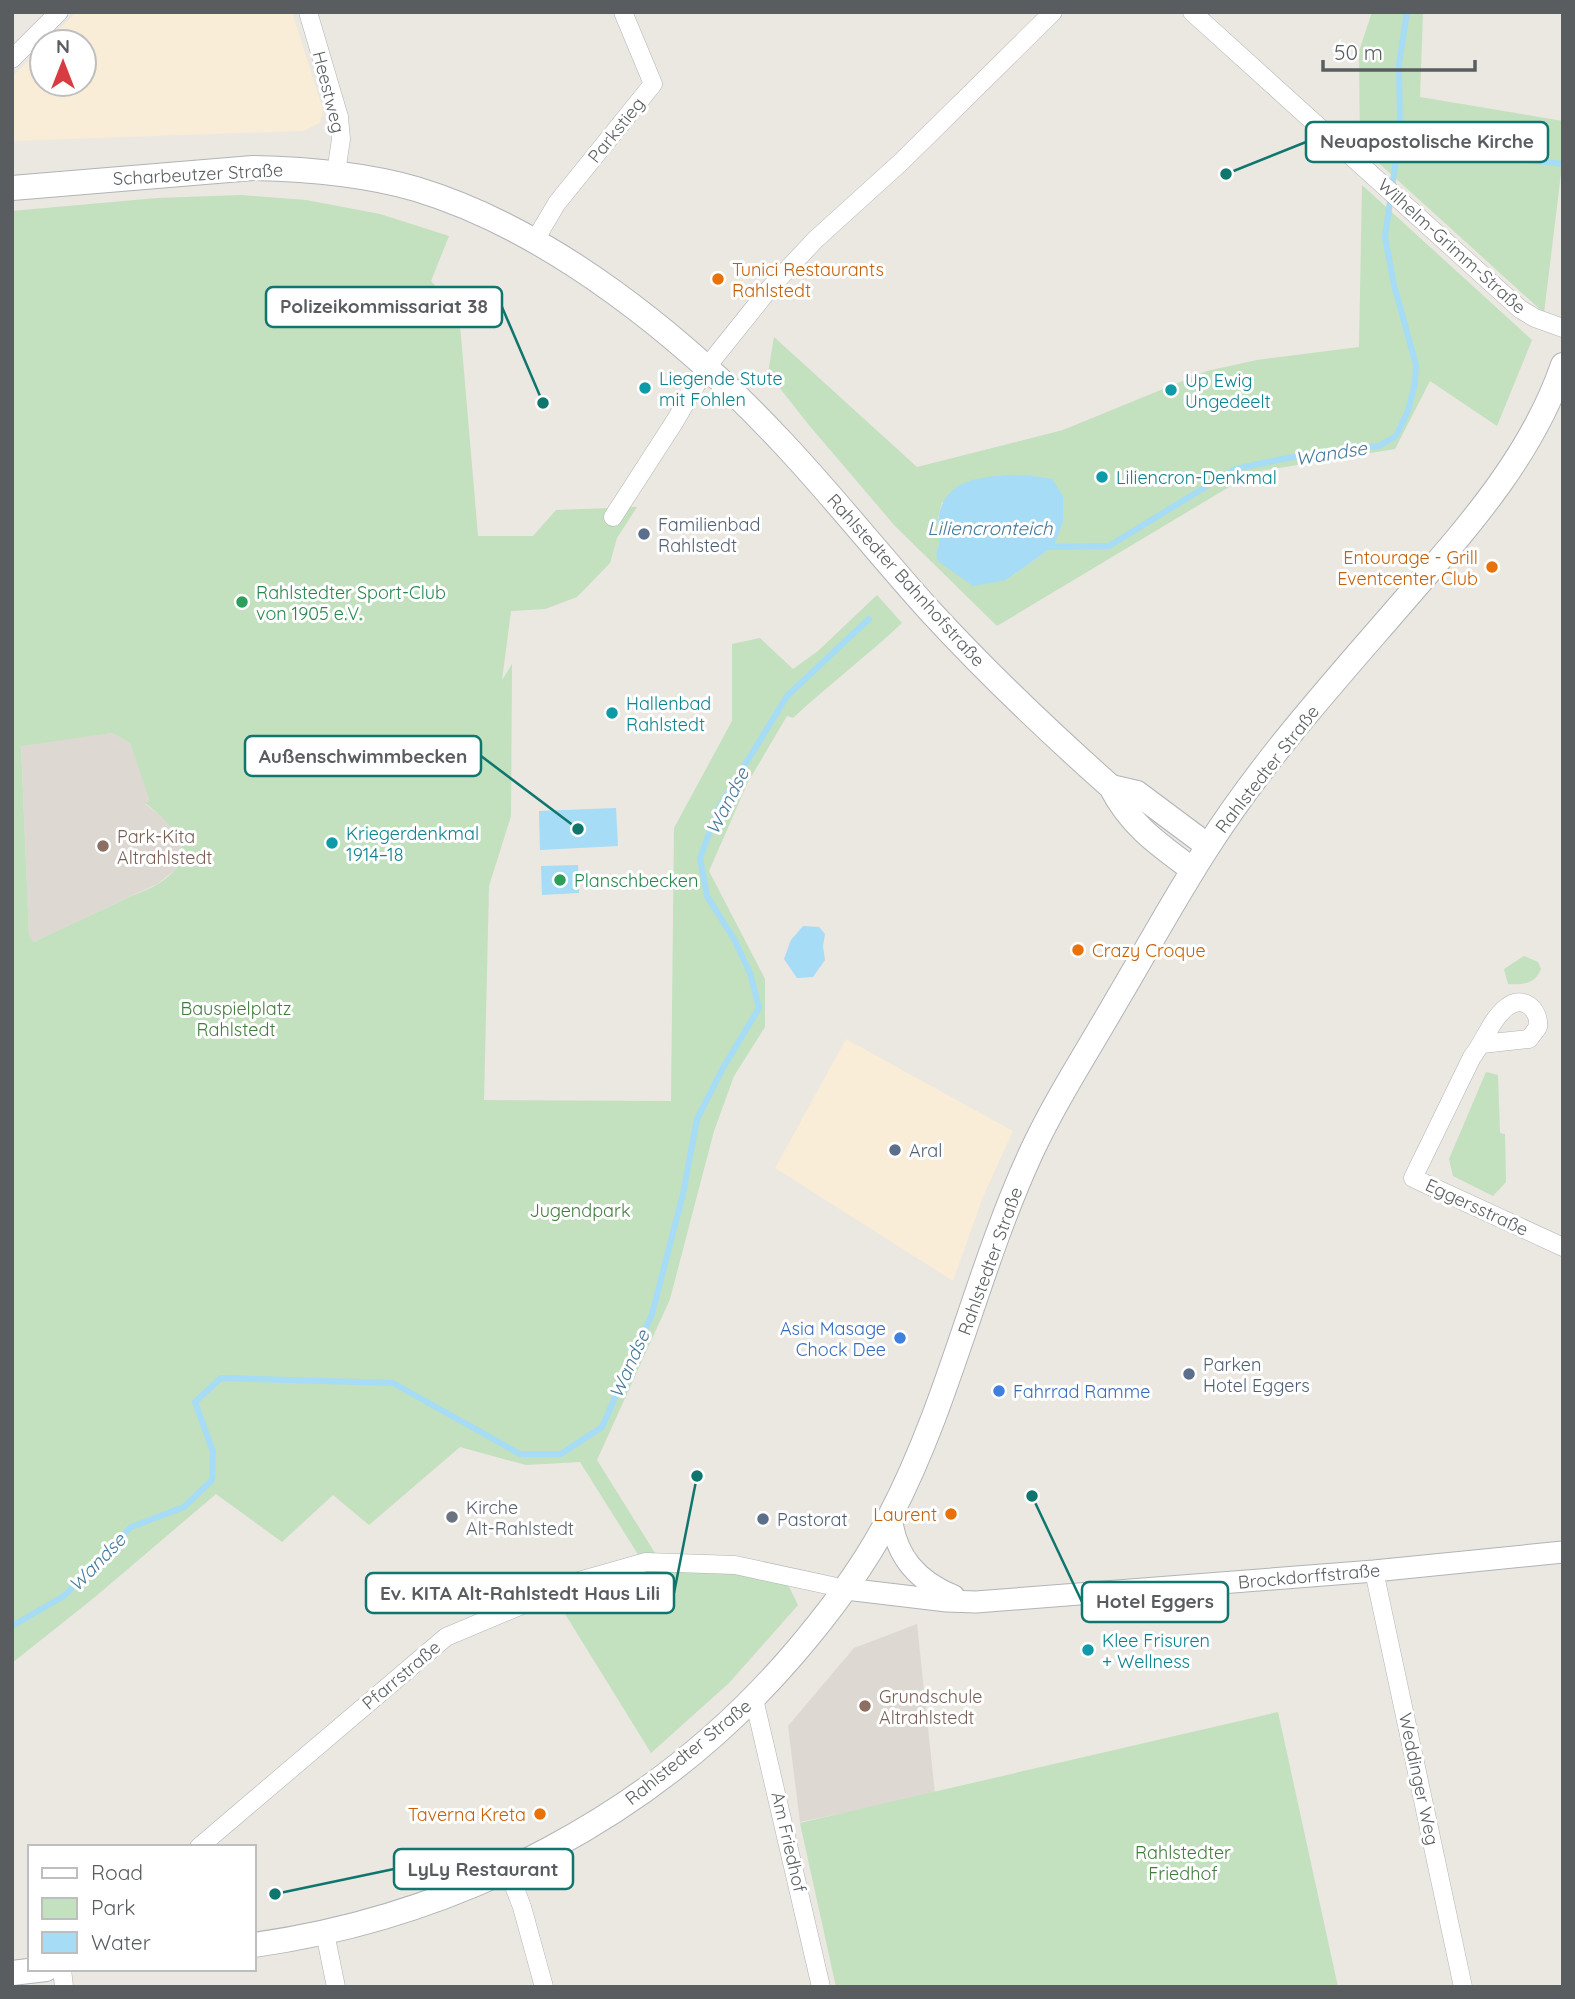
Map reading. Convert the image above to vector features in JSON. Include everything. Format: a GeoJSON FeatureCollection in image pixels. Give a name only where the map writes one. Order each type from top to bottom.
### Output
{"type":"FeatureCollection","features":[{"type":"Feature","properties":{"kind":"main road","name":"Scharbeutzer Straße"},"geometry":{"type":"LineString","coordinates":[[12,188],[253,168],[336,173],[415,189],[470,209],[535,240],[590,274],[706,368]]}},
{"type":"Feature","properties":{"kind":"main road","name":"Rahlstedter Bahnhofstraße"},"geometry":{"type":"LineString","coordinates":[[706,368],[782,441],[930,611],[992,677],[1111,787],[1122,809],[1151,839],[1193,870]]}},
{"type":"Feature","properties":{"kind":"main road","name":"Rahlstedter Straße"},"geometry":{"type":"LineString","coordinates":[[256,1945],[325,1933],[439,1899],[508,1870],[574,1836],[646,1789],[703,1745],[754,1699],[810,1636],[846,1589],[891,1515],[938,1405],[1002,1221],[1031,1152],[1193,870],[1240,798],[1288,737],[1497,491],[1544,410],[1562,369]]}},
{"type":"Feature","properties":{"kind":"main road","name":"Rahlstedter Bahnhofstraße"},"geometry":{"type":"LineString","coordinates":[[1111,787],[1137,793],[1208,846]]}},
{"type":"Feature","properties":{"kind":"street"},"geometry":{"type":"LineString","coordinates":[[12,59],[59,12]]}},
{"type":"Feature","properties":{"kind":"street","name":"Heestweg"},"geometry":{"type":"LineString","coordinates":[[308,12],[339,117],[341,139],[336,173]]}},
{"type":"Feature","properties":{"kind":"street","name":"Parkstieg"},"geometry":{"type":"LineString","coordinates":[[535,240],[558,203],[653,84],[624,12]]}},
{"type":"Feature","properties":{"kind":"street"},"geometry":{"type":"LineString","coordinates":[[613,517],[676,421],[706,368],[761,298],[815,240],[901,162],[1052,12]]}},
{"type":"Feature","properties":{"kind":"street","name":"Wilhelm-Grimm-Straße"},"geometry":{"type":"LineString","coordinates":[[1192,12],[1520,309],[1535,318],[1563,328]]}},
{"type":"Feature","properties":{"kind":"street","name":"Eggersstraße"},"geometry":{"type":"LineString","coordinates":[[1482,1044],[1472,1056],[1413,1178],[1563,1247]]}},
{"type":"Feature","properties":{"kind":"street"},"geometry":{"type":"LineString","coordinates":[[891,1515],[898,1547],[912,1569],[938,1589],[953,1596],[976,1601]]}},
{"type":"Feature","properties":{"kind":"street","name":"Brockdorffstraße"},"geometry":{"type":"LineString","coordinates":[[846,1589],[947,1601],[976,1601],[1374,1571],[1563,1552]]}},
{"type":"Feature","properties":{"kind":"street","name":"Pfarrstraße"},"geometry":{"type":"LineString","coordinates":[[201,1845],[446,1637],[579,1581],[646,1562],[735,1565],[846,1589]]}},
{"type":"Feature","properties":{"kind":"street","name":"Weddinger Weg"},"geometry":{"type":"LineString","coordinates":[[1374,1571],[1463,1987]]}},
{"type":"Feature","properties":{"kind":"street","name":"Am Friedhof"},"geometry":{"type":"LineString","coordinates":[[754,1699],[821,1987]]}},
{"type":"Feature","properties":{"kind":"street"},"geometry":{"type":"LineString","coordinates":[[508,1870],[522,1907],[544,1987]]}},
{"type":"Feature","properties":{"kind":"street"},"geometry":{"type":"LineString","coordinates":[[325,1933],[336,1987]]}},
{"type":"Feature","properties":{"kind":"shaded area"},"geometry":{"type":"Polygon","coordinates":[[[76,12],[292,12],[323,110],[320,123],[303,131],[12,141],[12,77],[28,61],[28,98],[98,98],[98,28],[61,28],[76,12]]]}},
{"type":"Feature","properties":{"kind":"shaded area","name":"Park-Kita Altrahlstedt"},"geometry":{"type":"Polygon","coordinates":[[[112,733],[130,743],[151,802],[145,804],[165,819],[180,837],[182,854],[175,870],[157,884],[34,942],[29,936],[21,745],[112,733]]]}},
{"type":"Feature","properties":{"kind":"shaded area","name":"Aral"},"geometry":{"type":"Polygon","coordinates":[[[846,1039],[1013,1131],[983,1197],[953,1281],[775,1168],[846,1039]]]}},
{"type":"Feature","properties":{"kind":"shaded area","name":"Grundschule Altrahlstedt"},"geometry":{"type":"Polygon","coordinates":[[[917,1624],[935,1794],[800,1822],[788,1726],[854,1648],[917,1624]]]}},
{"type":"Feature","properties":{"kind":"green space"},"geometry":{"type":"Polygon","coordinates":[[[1372,12],[1423,12],[1420,97],[1563,121],[1563,157],[1544,313],[1360,146],[1359,51],[1372,12]]]}},
{"type":"Feature","properties":{"kind":"green space"},"geometry":{"type":"Polygon","coordinates":[[[1362,185],[1532,340],[1497,426],[1430,381],[1395,449],[1254,472],[997,626],[895,526],[768,373],[774,337],[917,467],[1063,430],[1207,371],[1257,360],[1359,347],[1362,185]],[[942,502],[938,518],[941,544],[936,553],[1006,580],[1054,546],[942,502]]]}},
{"type":"Feature","properties":{"kind":"green space"},"geometry":{"type":"Polygon","coordinates":[[[241,195],[306,200],[380,214],[449,236],[431,281],[459,313],[478,536],[533,536],[556,510],[637,507],[617,538],[610,563],[577,597],[545,609],[511,611],[502,680],[512,664],[511,816],[489,886],[484,1100],[671,1101],[674,828],[732,721],[732,644],[760,638],[793,669],[818,651],[877,595],[902,623],[793,718],[787,716],[748,782],[709,871],[765,979],[765,1027],[734,1076],[714,1131],[670,1299],[597,1460],[655,1553],[639,1556],[580,1462],[526,1465],[460,1447],[369,1525],[333,1495],[282,1542],[216,1494],[95,1597],[12,1663],[12,211],[157,198],[241,195]],[[112,733],[21,746],[29,936],[34,942],[151,887],[171,874],[179,864],[182,853],[180,842],[167,822],[145,803],[150,801],[130,743],[112,733]]]}},
{"type":"Feature","properties":{"kind":"green space"},"geometry":{"type":"Polygon","coordinates":[[[1524,956],[1538,962],[1541,969],[1528,983],[1508,984],[1504,969],[1524,956]]]}},
{"type":"Feature","properties":{"kind":"green space"},"geometry":{"type":"Polygon","coordinates":[[[1486,1072],[1498,1075],[1500,1133],[1505,1134],[1506,1182],[1493,1196],[1453,1176],[1449,1159],[1486,1072]]]}},
{"type":"Feature","properties":{"kind":"green space"},"geometry":{"type":"Polygon","coordinates":[[[644,1568],[754,1574],[787,1583],[798,1605],[729,1683],[651,1753],[554,1596],[644,1568]]]}},
{"type":"Feature","properties":{"kind":"green space","name":"Rahlstedter Friedhof"},"geometry":{"type":"Polygon","coordinates":[[[1278,1712],[1338,1987],[836,1987],[800,1823],[1278,1712]]]}},
{"type":"Feature","properties":{"kind":"water","name":"Liliencronteich"},"geometry":{"type":"Polygon","coordinates":[[[1026,475],[1052,479],[1063,496],[1063,522],[1054,546],[1006,580],[973,586],[938,561],[936,553],[939,544],[939,515],[951,492],[961,485],[986,477],[1026,475]]]}},
{"type":"Feature","properties":{"kind":"water"},"geometry":{"type":"Polygon","coordinates":[[[616,808],[618,846],[540,850],[539,811],[616,808]]]}},
{"type":"Feature","properties":{"kind":"water","name":"Planschbecken"},"geometry":{"type":"Polygon","coordinates":[[[578,865],[579,893],[542,895],[541,866],[578,865]]]}},
{"type":"Feature","properties":{"kind":"water"},"geometry":{"type":"Polygon","coordinates":[[[803,926],[819,927],[825,934],[825,960],[813,977],[797,978],[784,959],[791,940],[803,926]]]}},
{"type":"Feature","properties":{"kind":"waterway","name":"Wandse"},"geometry":{"type":"LineString","coordinates":[[1049,547],[1109,546],[1235,469],[1287,458],[1379,446],[1396,436],[1408,411],[1416,365],[1394,285],[1385,237],[1400,131],[1399,64],[1407,12]]}},
{"type":"Feature","properties":{"kind":"waterway"},"geometry":{"type":"LineString","coordinates":[[1398,150],[1415,136],[1436,131],[1485,154],[1563,164]]}},
{"type":"Feature","properties":{"kind":"waterway","name":"Wandse"},"geometry":{"type":"LineString","coordinates":[[12,1626],[64,1596],[131,1527],[184,1507],[212,1480],[213,1452],[195,1402],[221,1378],[393,1383],[520,1454],[561,1454],[602,1427],[652,1314],[683,1194],[697,1119],[723,1068],[759,1008],[750,973],[734,939],[707,896],[700,858],[718,809],[787,696],[869,619]]}},
{"type":"Feature","properties":{"kind":"place","name":"Neuapostolische Kirche"},"geometry":{"type":"Point","coordinates":[1226,174]}},
{"type":"Feature","properties":{"kind":"place","name":"Tunici Restaurants Rahlstedt"},"geometry":{"type":"Point","coordinates":[718,279]}},
{"type":"Feature","properties":{"kind":"place","name":"Liegende Stute mit Fohlen"},"geometry":{"type":"Point","coordinates":[645,388]}},
{"type":"Feature","properties":{"kind":"place","name":"Up Ewig Ungedeelt"},"geometry":{"type":"Point","coordinates":[1171,390]}},
{"type":"Feature","properties":{"kind":"place","name":"Polizeikommissariat 38"},"geometry":{"type":"Point","coordinates":[543,403]}},
{"type":"Feature","properties":{"kind":"place","name":"Liliencron-Denkmal"},"geometry":{"type":"Point","coordinates":[1102,477]}},
{"type":"Feature","properties":{"kind":"place","name":"Familienbad Rahlstedt"},"geometry":{"type":"Point","coordinates":[644,534]}},
{"type":"Feature","properties":{"kind":"place","name":"Entourage - Grill Eventcenter Club"},"geometry":{"type":"Point","coordinates":[1492,567]}},
{"type":"Feature","properties":{"kind":"place","name":"Rahlstedter Sport-Club von 1905 e.V."},"geometry":{"type":"Point","coordinates":[242,602]}},
{"type":"Feature","properties":{"kind":"place","name":"Hallenbad Rahlstedt"},"geometry":{"type":"Point","coordinates":[612,713]}},
{"type":"Feature","properties":{"kind":"place","name":"Außenschwimmbecken"},"geometry":{"type":"Point","coordinates":[578,829]}},
{"type":"Feature","properties":{"kind":"place","name":"Kriegerdenkmal 1914–18"},"geometry":{"type":"Point","coordinates":[332,843]}},
{"type":"Feature","properties":{"kind":"place","name":"Park-Kita Altrahlstedt"},"geometry":{"type":"Point","coordinates":[103,846]}},
{"type":"Feature","properties":{"kind":"place","name":"Planschbecken"},"geometry":{"type":"Point","coordinates":[560,880]}},
{"type":"Feature","properties":{"kind":"place","name":"Crazy Croque"},"geometry":{"type":"Point","coordinates":[1078,950]}},
{"type":"Feature","properties":{"kind":"place","name":"Aral"},"geometry":{"type":"Point","coordinates":[895,1150]}},
{"type":"Feature","properties":{"kind":"place","name":"Asia Masage Chock Dee"},"geometry":{"type":"Point","coordinates":[900,1338]}},
{"type":"Feature","properties":{"kind":"place","name":"Parken Hotel Eggers"},"geometry":{"type":"Point","coordinates":[1189,1374]}},
{"type":"Feature","properties":{"kind":"place","name":"Fahrrad Ramme"},"geometry":{"type":"Point","coordinates":[999,1391]}},
{"type":"Feature","properties":{"kind":"place","name":"Ev. KITA Alt-Rahlstedt Haus Lili"},"geometry":{"type":"Point","coordinates":[697,1476]}},
{"type":"Feature","properties":{"kind":"place","name":"Hotel Eggers"},"geometry":{"type":"Point","coordinates":[1032,1496]}},
{"type":"Feature","properties":{"kind":"place","name":"Laurent"},"geometry":{"type":"Point","coordinates":[951,1514]}},
{"type":"Feature","properties":{"kind":"place","name":"Kirche Alt-Rahlstedt"},"geometry":{"type":"Point","coordinates":[452,1517]}},
{"type":"Feature","properties":{"kind":"place","name":"Pastorat"},"geometry":{"type":"Point","coordinates":[763,1519]}},
{"type":"Feature","properties":{"kind":"place","name":"Klee Frisuren + Wellness"},"geometry":{"type":"Point","coordinates":[1088,1650]}},
{"type":"Feature","properties":{"kind":"place","name":"Grundschule Altrahlstedt"},"geometry":{"type":"Point","coordinates":[865,1706]}},
{"type":"Feature","properties":{"kind":"place","name":"Taverna Kreta"},"geometry":{"type":"Point","coordinates":[540,1814]}},
{"type":"Feature","properties":{"kind":"place","name":"LyLy Restaurant"},"geometry":{"type":"Point","coordinates":[275,1894]}},
{"type":"Feature","properties":{"kind":"park label","name":"Bauspielplatz Rahlstedt"},"geometry":{"type":"Point","coordinates":[236,1018]}},
{"type":"Feature","properties":{"kind":"park label","name":"Jugendpark"},"geometry":{"type":"Point","coordinates":[580,1210]}}]}
